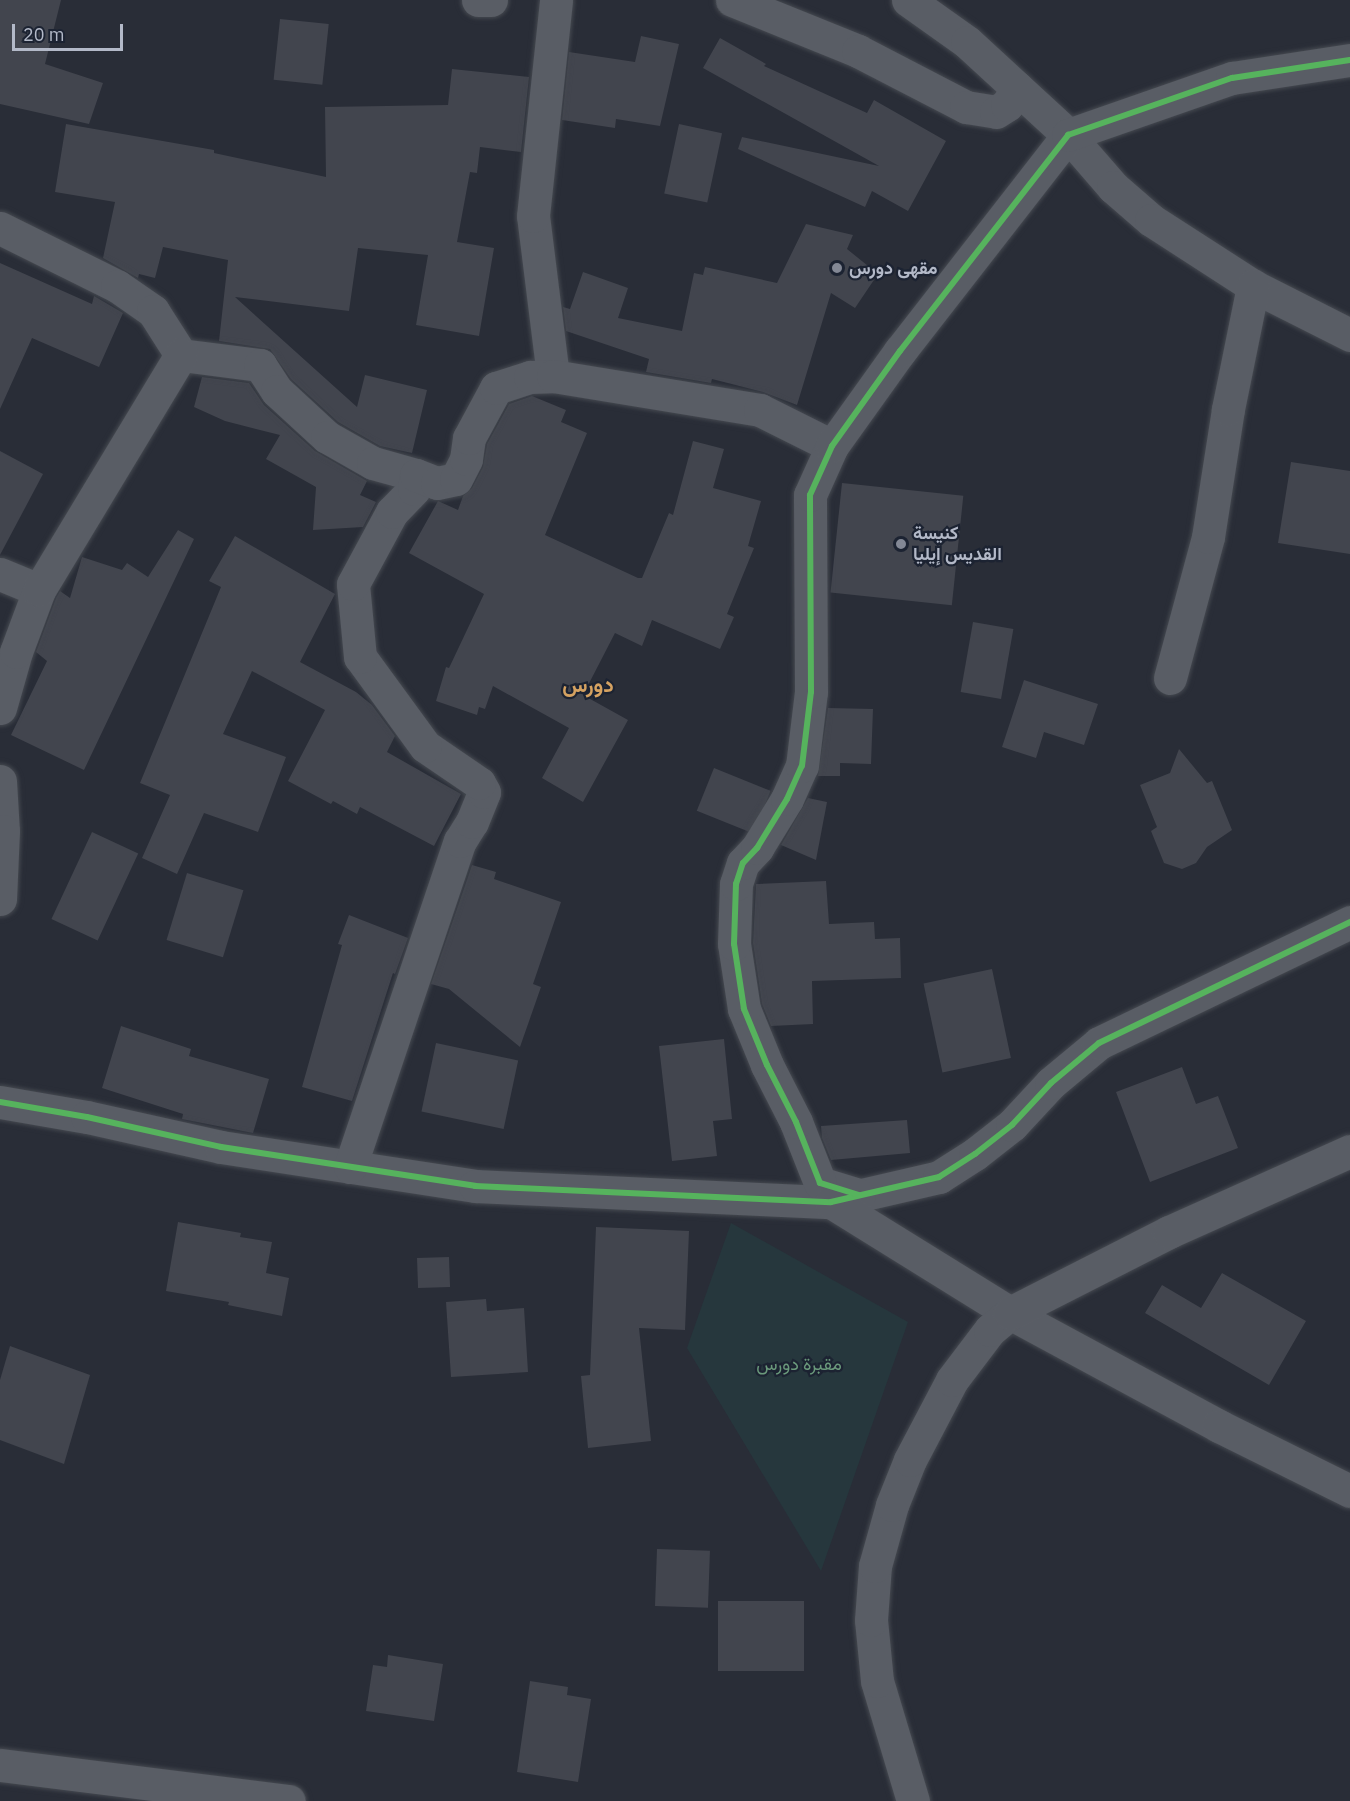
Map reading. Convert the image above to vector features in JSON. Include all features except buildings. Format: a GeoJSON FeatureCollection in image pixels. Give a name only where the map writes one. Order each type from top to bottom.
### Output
{"type":"FeatureCollection","features":[{"type":"Feature","properties":{"kind":"street"},"geometry":{"type":"LineString","coordinates":[[478,0],[491,0]]}},
{"type":"Feature","properties":{"kind":"street"},"geometry":{"type":"LineString","coordinates":[[553,376],[533,216],[556,0]]}},
{"type":"Feature","properties":{"kind":"street"},"geometry":{"type":"LineString","coordinates":[[732,0],[858,51],[966,107],[996,112],[1007,105],[1017,88]]}},
{"type":"Feature","properties":{"kind":"street"},"geometry":{"type":"LineString","coordinates":[[908,0],[967,42],[1068,135],[1113,187],[1151,220],[1253,286],[1350,335]]}},
{"type":"Feature","properties":{"kind":"street"},"geometry":{"type":"LineString","coordinates":[[1350,60],[1232,78],[1068,135],[900,351],[832,446],[810,495],[811,692],[802,766],[787,799],[757,848],[743,863],[736,884],[734,944],[744,1008],[767,1065],[796,1122],[819,1183],[1010,1313],[1219,1426],[1350,1491]]}},
{"type":"Feature","properties":{"kind":"street"},"geometry":{"type":"LineString","coordinates":[[0,228],[117,286],[153,311],[181,355]]}},
{"type":"Feature","properties":{"kind":"street"},"geometry":{"type":"LineString","coordinates":[[1170,678],[1208,537],[1228,409],[1253,286]]}},
{"type":"Feature","properties":{"kind":"street"},"geometry":{"type":"LineString","coordinates":[[181,355],[260,364],[277,391],[327,437],[373,463],[437,483],[456,479],[466,459],[469,438],[496,388],[530,377],[553,376],[760,410],[832,446]]}},
{"type":"Feature","properties":{"kind":"street"},"geometry":{"type":"LineString","coordinates":[[0,708],[16,652],[39,590],[181,355]]}},
{"type":"Feature","properties":{"kind":"street"},"geometry":{"type":"LineString","coordinates":[[350,1167],[460,841],[472,822],[484,792],[479,783],[425,746],[360,657],[353,584],[392,512],[414,489],[416,475]]}},
{"type":"Feature","properties":{"kind":"street"},"geometry":{"type":"LineString","coordinates":[[0,574],[39,590]]}},
{"type":"Feature","properties":{"kind":"street"},"geometry":{"type":"LineString","coordinates":[[0,781],[3,831],[0,899]]}},
{"type":"Feature","properties":{"kind":"street"},"geometry":{"type":"LineString","coordinates":[[0,1102],[221,1147],[476,1186],[845,1199],[939,1177],[975,1154],[1012,1125],[1051,1083],[1100,1043],[1350,922]]}},
{"type":"Feature","properties":{"kind":"street"},"geometry":{"type":"LineString","coordinates":[[913,1801],[877,1681],[871,1620],[875,1566],[891,1505],[910,1460],[952,1380],[990,1330],[1010,1313],[1169,1232],[1350,1151]]}},
{"type":"Feature","properties":{"kind":"street"},"geometry":{"type":"LineString","coordinates":[[0,1765],[289,1801]]}},
{"type":"Feature","properties":{"kind":"green space","name":"مقبرة دورس"},"geometry":{"type":"Polygon","coordinates":[[[731,1223],[908,1322],[821,1571],[687,1348],[731,1223]]]}},
{"type":"Feature","properties":{"kind":"cycle path"},"geometry":{"type":"LineString","coordinates":[[859,1195],[820,1183],[796,1122],[767,1065],[744,1009],[734,944],[736,884],[743,863],[757,848],[787,799],[802,766],[811,692],[810,495],[832,446],[900,351],[1068,135],[1232,78],[1350,60]]}},
{"type":"Feature","properties":{"kind":"cycle path"},"geometry":{"type":"LineString","coordinates":[[0,1102],[87,1117],[221,1147],[475,1186],[831,1202],[939,1177],[975,1154],[1012,1125],[1051,1083],[1099,1043],[1350,922]]}},
{"type":"Feature","properties":{"kind":"place","name":"مقهى دورس"},"geometry":{"type":"Point","coordinates":[837,268]}},
{"type":"Feature","properties":{"kind":"place","name":"كنيسة القديس إيليا"},"geometry":{"type":"Point","coordinates":[901,544]}},
{"type":"Feature","properties":{"kind":"district","name":"دورس"},"geometry":{"type":"Point","coordinates":[588,684]}}]}
